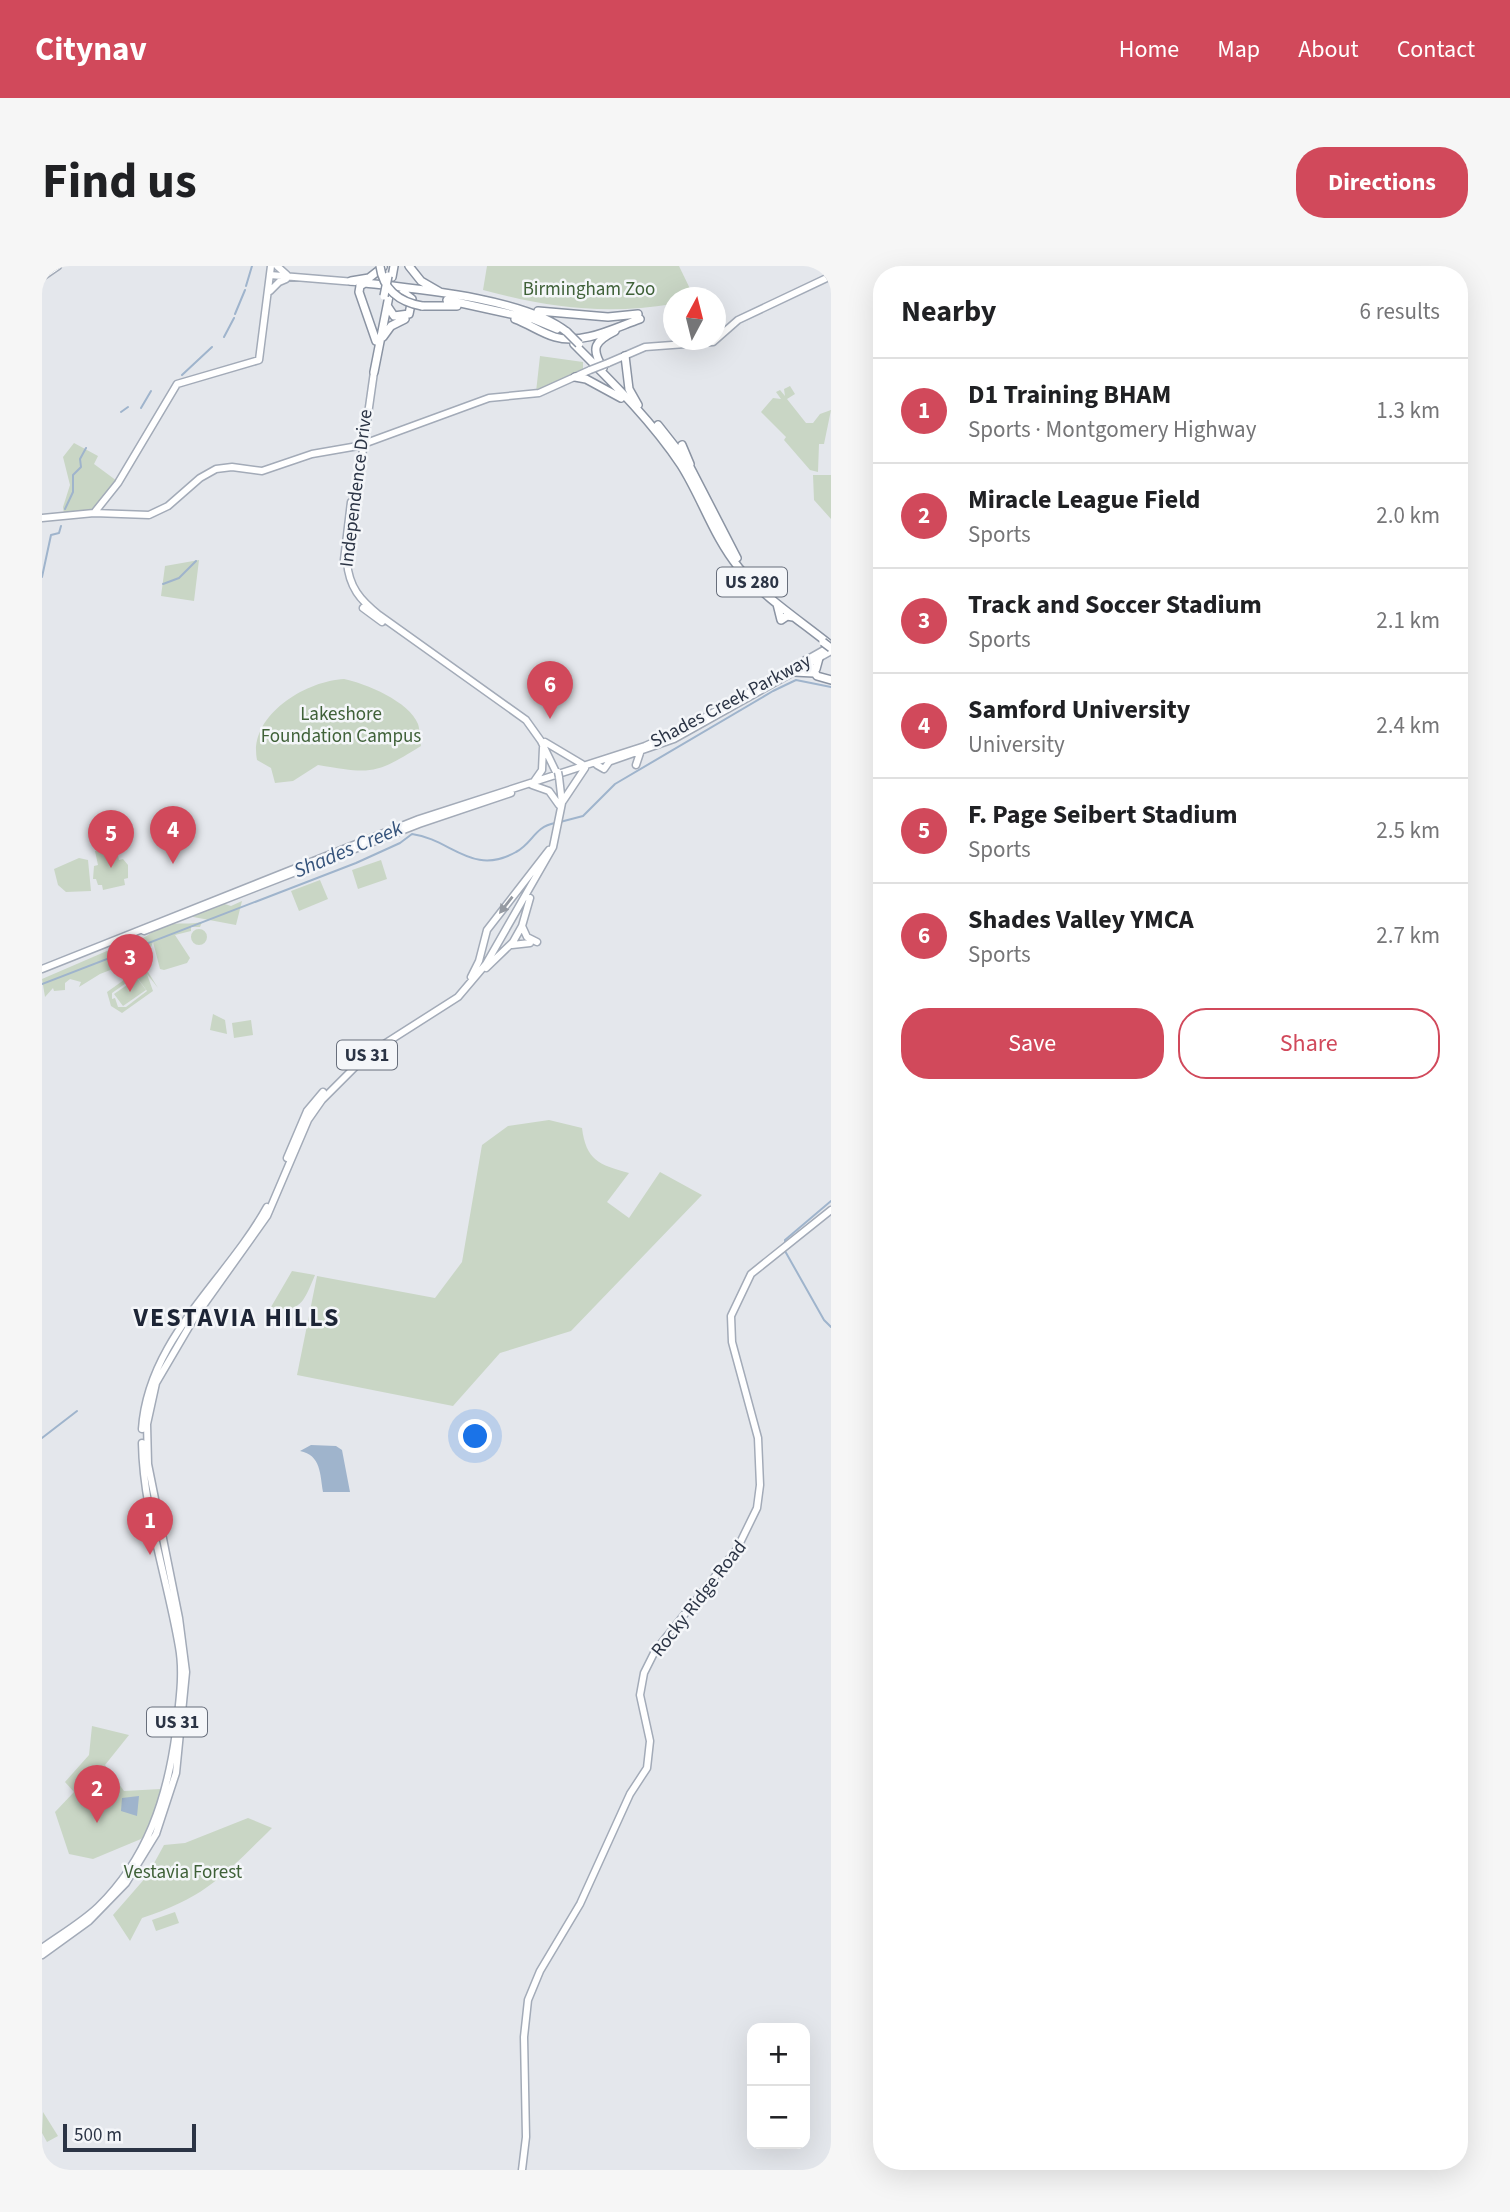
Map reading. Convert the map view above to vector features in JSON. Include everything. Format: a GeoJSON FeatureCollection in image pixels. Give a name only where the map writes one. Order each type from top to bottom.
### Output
{"type":"FeatureCollection","features":[{"type":"Feature","properties":{"kind":"highway"},"geometry":{"type":"LineString","coordinates":[[357,286],[381,266]]}},
{"type":"Feature","properties":{"kind":"highway","name":"US 280"},"geometry":{"type":"LineString","coordinates":[[381,266],[384,281],[395,295],[422,306],[478,306]]}},
{"type":"Feature","properties":{"kind":"highway","name":"US 31"},"geometry":{"type":"LineString","coordinates":[[372,372],[391,266]]}},
{"type":"Feature","properties":{"kind":"highway","name":"US 280"},"geometry":{"type":"LineString","coordinates":[[409,266],[426,285],[450,296],[478,306],[533,319],[564,332]]}},
{"type":"Feature","properties":{"kind":"highway"},"geometry":{"type":"LineString","coordinates":[[357,286],[415,292],[478,306]]}},
{"type":"Feature","properties":{"kind":"highway"},"geometry":{"type":"LineString","coordinates":[[357,286],[450,296]]}},
{"type":"Feature","properties":{"kind":"highway"},"geometry":{"type":"LineString","coordinates":[[357,286],[378,341],[391,326],[411,315],[415,292]]}},
{"type":"Feature","properties":{"kind":"highway"},"geometry":{"type":"LineString","coordinates":[[387,297],[390,313],[405,317],[413,305],[403,292]]}},
{"type":"Feature","properties":{"kind":"highway"},"geometry":{"type":"LineString","coordinates":[[505,306],[608,317],[639,317]]}},
{"type":"Feature","properties":{"kind":"highway","name":"US 280"},"geometry":{"type":"LineString","coordinates":[[493,309],[505,306],[541,316],[605,366],[691,468],[723,534],[743,565],[829,644]]}},
{"type":"Feature","properties":{"kind":"highway"},"geometry":{"type":"LineString","coordinates":[[493,309],[545,333],[568,339],[586,337],[639,317]]}},
{"type":"Feature","properties":{"kind":"highway"},"geometry":{"type":"LineString","coordinates":[[605,366],[595,357],[596,343],[639,317]]}},
{"type":"Feature","properties":{"kind":"highway","name":"US 280"},"geometry":{"type":"LineString","coordinates":[[577,344],[670,444],[726,550],[750,579],[776,602],[781,610],[781,620],[787,615],[829,644]]}},
{"type":"Feature","properties":{"kind":"highway"},"geometry":{"type":"LineString","coordinates":[[625,356],[628,386],[638,405]]}},
{"type":"Feature","properties":{"kind":"highway"},"geometry":{"type":"LineString","coordinates":[[575,377],[587,374],[641,414]]}},
{"type":"Feature","properties":{"kind":"highway"},"geometry":{"type":"LineString","coordinates":[[682,445],[691,468]]}},
{"type":"Feature","properties":{"kind":"highway"},"geometry":{"type":"LineString","coordinates":[[794,672],[819,658]]}},
{"type":"Feature","properties":{"kind":"highway"},"geometry":{"type":"LineString","coordinates":[[811,664],[821,679],[831,678]]}},
{"type":"Feature","properties":{"kind":"main road"},"geometry":{"type":"LineString","coordinates":[[42,277],[58,266]]}},
{"type":"Feature","properties":{"kind":"main road"},"geometry":{"type":"LineString","coordinates":[[94,513],[122,484],[164,405],[180,381],[259,360],[271,266]]}},
{"type":"Feature","properties":{"kind":"main road"},"geometry":{"type":"LineString","coordinates":[[277,266],[287,278]]}},
{"type":"Feature","properties":{"kind":"main road"},"geometry":{"type":"LineString","coordinates":[[270,276],[357,286]]}},
{"type":"Feature","properties":{"kind":"main road"},"geometry":{"type":"LineString","coordinates":[[264,321],[270,276]]}},
{"type":"Feature","properties":{"kind":"main road"},"geometry":{"type":"LineString","coordinates":[[587,374],[645,347],[713,342],[739,320],[831,276]]}},
{"type":"Feature","properties":{"kind":"main road"},"geometry":{"type":"LineString","coordinates":[[270,291],[287,278]]}},
{"type":"Feature","properties":{"kind":"main road","name":"Independence Drive"},"geometry":{"type":"LineString","coordinates":[[372,372],[347,562],[352,586],[367,606],[526,720],[543,741]]}},
{"type":"Feature","properties":{"kind":"main road"},"geometry":{"type":"LineString","coordinates":[[42,517],[94,513],[139,517],[158,512],[216,469],[232,467],[262,471],[312,454],[372,441],[481,401],[526,397],[575,377]]}},
{"type":"Feature","properties":{"kind":"main road"},"geometry":{"type":"LineString","coordinates":[[102,504],[105,514]]}},
{"type":"Feature","properties":{"kind":"main road","name":"Shades Creek Parkway"},"geometry":{"type":"LineString","coordinates":[[819,658],[829,644]]}},
{"type":"Feature","properties":{"kind":"main road","name":"Shades Creek Parkway"},"geometry":{"type":"LineString","coordinates":[[42,971],[390,835],[432,814],[629,752],[671,735],[811,664],[829,644]]}},
{"type":"Feature","properties":{"kind":"main road","name":"Shades Creek Parkway"},"geometry":{"type":"LineString","coordinates":[[584,766],[597,765],[604,769],[609,762],[674,739],[794,672]]}},
{"type":"Feature","properties":{"kind":"main road"},"geometry":{"type":"LineString","coordinates":[[464,682],[474,682]]}},
{"type":"Feature","properties":{"kind":"main road"},"geometry":{"type":"LineString","coordinates":[[543,741],[584,766],[560,807],[548,790],[532,783],[550,759],[560,752]]}},
{"type":"Feature","properties":{"kind":"main road","name":"US 31"},"geometry":{"type":"LineString","coordinates":[[178,1733],[180,1651],[148,1464],[147,1424],[156,1383],[192,1320],[267,1216],[308,1120],[343,1077],[386,1042],[458,997],[539,877],[556,836],[560,807],[560,787],[543,741]]}},
{"type":"Feature","properties":{"kind":"main road"},"geometry":{"type":"LineString","coordinates":[[622,759],[635,764],[640,753]]}},
{"type":"Feature","properties":{"kind":"main road"},"geometry":{"type":"LineString","coordinates":[[570,759],[570,771],[576,780]]}},
{"type":"Feature","properties":{"kind":"main road"},"geometry":{"type":"LineString","coordinates":[[542,770],[555,776],[548,790]]}},
{"type":"Feature","properties":{"kind":"main road"},"geometry":{"type":"LineString","coordinates":[[548,790],[571,787]]}},
{"type":"Feature","properties":{"kind":"main road","name":"US 31"},"geometry":{"type":"LineString","coordinates":[[42,1955],[96,1909],[127,1874],[139,1855],[161,1808],[178,1733],[186,1688],[185,1652],[142,1452],[145,1406],[162,1356],[263,1215],[273,1198],[298,1130],[312,1104],[370,1048],[446,1002],[474,976],[556,836]]}},
{"type":"Feature","properties":{"kind":"main road"},"geometry":{"type":"LineString","coordinates":[[474,976],[487,930],[550,848]]}},
{"type":"Feature","properties":{"kind":"main road"},"geometry":{"type":"LineString","coordinates":[[474,976],[510,946],[522,926],[524,913],[539,877]]}},
{"type":"Feature","properties":{"kind":"main road"},"geometry":{"type":"LineString","coordinates":[[510,946],[534,943],[527,937],[522,926]]}},
{"type":"Feature","properties":{"kind":"main road"},"geometry":{"type":"LineString","coordinates":[[292,1156],[299,1161]]}},
{"type":"Feature","properties":{"kind":"main road","name":"Rocky Ridge Road"},"geometry":{"type":"LineString","coordinates":[[522,2170],[526,2134],[524,2036],[528,2000],[540,1971],[584,1896],[630,1794],[647,1768],[650,1741],[640,1695],[644,1673],[654,1651],[737,1549],[757,1508],[760,1485],[758,1438],[732,1342],[732,1315],[743,1285],[759,1265],[831,1210]]}},
{"type":"Feature","properties":{"kind":"main road"},"geometry":{"type":"LineString","coordinates":[[148,1464],[153,1455]]}},
{"type":"Feature","properties":{"kind":"main road"},"geometry":{"type":"LineString","coordinates":[[180,1680],[186,1688]]}},
{"type":"Feature","properties":{"kind":"main road","name":"US 31"},"geometry":{"type":"LineString","coordinates":[[42,1948],[57,1941]]}},
{"type":"Feature","properties":{"kind":"green space","name":"Birmingham Zoo"},"geometry":{"type":"Polygon","coordinates":[[[487,266],[679,266],[689,287],[663,287],[663,305],[624,309],[554,305],[483,290],[487,266]]]}},
{"type":"Feature","properties":{"kind":"green space"},"geometry":{"type":"Polygon","coordinates":[[[540,356],[583,362],[583,370],[536,392],[540,356]]]}},
{"type":"Feature","properties":{"kind":"green space"},"geometry":{"type":"Polygon","coordinates":[[[790,386],[795,394],[787,399],[806,423],[813,423],[820,414],[831,410],[824,444],[819,444],[818,472],[810,470],[784,440],[786,437],[761,412],[773,398],[781,399],[776,392],[780,390],[785,396],[784,389],[790,386]]]}},
{"type":"Feature","properties":{"kind":"green space"},"geometry":{"type":"Polygon","coordinates":[[[74,443],[98,456],[94,464],[117,481],[93,511],[64,514],[63,507],[70,485],[63,457],[74,443]]]}},
{"type":"Feature","properties":{"kind":"green space"},"geometry":{"type":"Polygon","coordinates":[[[813,475],[831,475],[831,519],[814,500],[813,475]]]}},
{"type":"Feature","properties":{"kind":"green space"},"geometry":{"type":"Polygon","coordinates":[[[199,560],[194,601],[161,596],[165,566],[199,560]]]}},
{"type":"Feature","properties":{"kind":"green space","name":"Lakeshore Foundation Campus"},"geometry":{"type":"Polygon","coordinates":[[[344,679],[375,689],[406,708],[418,724],[421,746],[372,770],[318,765],[293,781],[275,783],[271,768],[257,760],[261,729],[270,716],[297,694],[313,686],[344,679]]]}},
{"type":"Feature","properties":{"kind":"green space"},"geometry":{"type":"Polygon","coordinates":[[[116,846],[119,860],[123,859],[128,865],[128,878],[124,879],[125,885],[103,890],[102,885],[98,885],[96,879],[93,879],[94,866],[98,865],[95,851],[116,846]]]}},
{"type":"Feature","properties":{"kind":"green space"},"geometry":{"type":"Polygon","coordinates":[[[79,858],[88,860],[91,891],[66,892],[58,885],[54,869],[79,858]]]}},
{"type":"Feature","properties":{"kind":"green space"},"geometry":{"type":"Polygon","coordinates":[[[381,860],[387,879],[358,889],[352,870],[381,860]]]}},
{"type":"Feature","properties":{"kind":"green space"},"geometry":{"type":"Polygon","coordinates":[[[320,880],[328,899],[299,911],[291,891],[320,880]]]}},
{"type":"Feature","properties":{"kind":"green space"},"geometry":{"type":"Polygon","coordinates":[[[242,901],[236,925],[188,916],[222,903],[231,906],[242,901]]]}},
{"type":"Feature","properties":{"kind":"green space"},"geometry":{"type":"Polygon","coordinates":[[[202,922],[200,927],[191,927],[191,931],[175,935],[190,958],[187,963],[164,970],[160,969],[153,942],[151,947],[144,945],[141,939],[167,925],[202,922]]]}},
{"type":"Feature","properties":{"kind":"green space"},"geometry":{"type":"Polygon","coordinates":[[[196,929],[202,929],[207,937],[205,943],[196,945],[191,940],[191,934],[196,929]]]}},
{"type":"Feature","properties":{"kind":"green space"},"geometry":{"type":"Polygon","coordinates":[[[134,941],[141,958],[100,974],[79,987],[81,982],[70,979],[65,983],[65,990],[54,991],[53,988],[45,997],[42,979],[134,941]]]}},
{"type":"Feature","properties":{"kind":"green space"},"geometry":{"type":"Polygon","coordinates":[[[138,970],[148,972],[158,988],[147,974],[153,991],[122,1013],[111,1006],[107,992],[138,970]],[[136,976],[112,993],[112,999],[115,998],[118,1007],[126,1007],[147,991],[136,976]]]}},
{"type":"Feature","properties":{"kind":"green space"},"geometry":{"type":"Polygon","coordinates":[[[137,978],[146,990],[123,1006],[114,994],[137,978]]]}},
{"type":"Feature","properties":{"kind":"green space"},"geometry":{"type":"Polygon","coordinates":[[[213,1014],[225,1020],[227,1034],[210,1030],[213,1014]]]}},
{"type":"Feature","properties":{"kind":"green space"},"geometry":{"type":"Polygon","coordinates":[[[251,1020],[253,1035],[234,1038],[232,1023],[251,1020]]]}},
{"type":"Feature","properties":{"kind":"green space"},"geometry":{"type":"Polygon","coordinates":[[[549,1120],[582,1128],[587,1147],[596,1159],[602,1164],[629,1173],[607,1202],[629,1218],[660,1172],[702,1195],[571,1331],[500,1353],[453,1406],[297,1375],[317,1276],[435,1298],[462,1262],[482,1145],[508,1126],[549,1120]]]}},
{"type":"Feature","properties":{"kind":"green space"},"geometry":{"type":"Polygon","coordinates":[[[292,1271],[315,1275],[304,1298],[289,1309],[271,1307],[292,1271]]]}},
{"type":"Feature","properties":{"kind":"green space"},"geometry":{"type":"Polygon","coordinates":[[[92,1726],[129,1735],[105,1765],[124,1791],[161,1789],[148,1832],[141,1839],[93,1859],[69,1854],[55,1812],[74,1792],[65,1782],[89,1755],[92,1726]]]}},
{"type":"Feature","properties":{"kind":"green space","name":"Vestavia Forest"},"geometry":{"type":"Polygon","coordinates":[[[248,1818],[272,1828],[214,1882],[183,1902],[142,1918],[130,1941],[113,1915],[147,1876],[164,1845],[185,1843],[248,1818]]]}},
{"type":"Feature","properties":{"kind":"green space"},"geometry":{"type":"Polygon","coordinates":[[[175,1912],[179,1923],[156,1931],[152,1920],[175,1912]]]}},
{"type":"Feature","properties":{"kind":"green space"},"geometry":{"type":"Polygon","coordinates":[[[43,2112],[58,2136],[47,2142],[42,2133],[43,2112]]]}},
{"type":"Feature","properties":{"kind":"water"},"geometry":{"type":"Polygon","coordinates":[[[311,1445],[336,1446],[342,1450],[350,1492],[323,1492],[316,1461],[300,1451],[311,1445]]]}},
{"type":"Feature","properties":{"kind":"water"},"geometry":{"type":"Polygon","coordinates":[[[139,1796],[137,1816],[121,1811],[122,1798],[139,1796]]]}},
{"type":"Feature","properties":{"kind":"waterway"},"geometry":{"type":"LineString","coordinates":[[246,286],[252,266]]}},
{"type":"Feature","properties":{"kind":"waterway"},"geometry":{"type":"LineString","coordinates":[[235,314],[245,290]]}},
{"type":"Feature","properties":{"kind":"waterway"},"geometry":{"type":"LineString","coordinates":[[224,337],[234,318]]}},
{"type":"Feature","properties":{"kind":"waterway"},"geometry":{"type":"LineString","coordinates":[[182,375],[212,347]]}},
{"type":"Feature","properties":{"kind":"waterway"},"geometry":{"type":"LineString","coordinates":[[141,408],[151,391]]}},
{"type":"Feature","properties":{"kind":"waterway"},"geometry":{"type":"LineString","coordinates":[[121,412],[128,407]]}},
{"type":"Feature","properties":{"kind":"waterway"},"geometry":{"type":"LineString","coordinates":[[65,509],[73,492],[73,475],[81,467],[80,459],[86,448]]}},
{"type":"Feature","properties":{"kind":"waterway"},"geometry":{"type":"LineString","coordinates":[[42,577],[51,535],[59,533],[61,526]]}},
{"type":"Feature","properties":{"kind":"waterway"},"geometry":{"type":"LineString","coordinates":[[163,584],[179,578],[196,561]]}},
{"type":"Feature","properties":{"kind":"waterway","name":"Shades Creek"},"geometry":{"type":"LineString","coordinates":[[560,822],[583,816],[615,784],[773,691],[796,680],[831,687]]}},
{"type":"Feature","properties":{"kind":"waterway","name":"Shades Creek"},"geometry":{"type":"LineString","coordinates":[[42,984],[356,863],[400,843],[412,834],[439,842],[474,859],[487,860],[500,859],[516,852],[542,828],[555,823]]}},
{"type":"Feature","properties":{"kind":"waterway"},"geometry":{"type":"LineString","coordinates":[[785,1245],[785,1240],[831,1201]]}},
{"type":"Feature","properties":{"kind":"waterway"},"geometry":{"type":"LineString","coordinates":[[785,1251],[824,1320],[831,1327]]}},
{"type":"Feature","properties":{"kind":"waterway"},"geometry":{"type":"LineString","coordinates":[[42,1438],[77,1411]]}},
{"type":"Feature","properties":{"kind":"place","name":"Shades Valley YMCA"},"geometry":{"type":"Point","coordinates":[550,719]}},
{"type":"Feature","properties":{"kind":"place","name":"Samford University"},"geometry":{"type":"Point","coordinates":[173,864]}},
{"type":"Feature","properties":{"kind":"place","name":"F. Page Seibert Stadium"},"geometry":{"type":"Point","coordinates":[111,868]}},
{"type":"Feature","properties":{"kind":"place","name":"Track and Soccer Stadium"},"geometry":{"type":"Point","coordinates":[130,992]}},
{"type":"Feature","properties":{"kind":"place","name":"D1 Training BHAM"},"geometry":{"type":"Point","coordinates":[150,1555]}},
{"type":"Feature","properties":{"kind":"place","name":"Miracle League Field"},"geometry":{"type":"Point","coordinates":[97,1823]}},
{"type":"Feature","properties":{"kind":"district","name":"VESTAVIA HILLS"},"geometry":{"type":"Point","coordinates":[237,1317]}}]}
